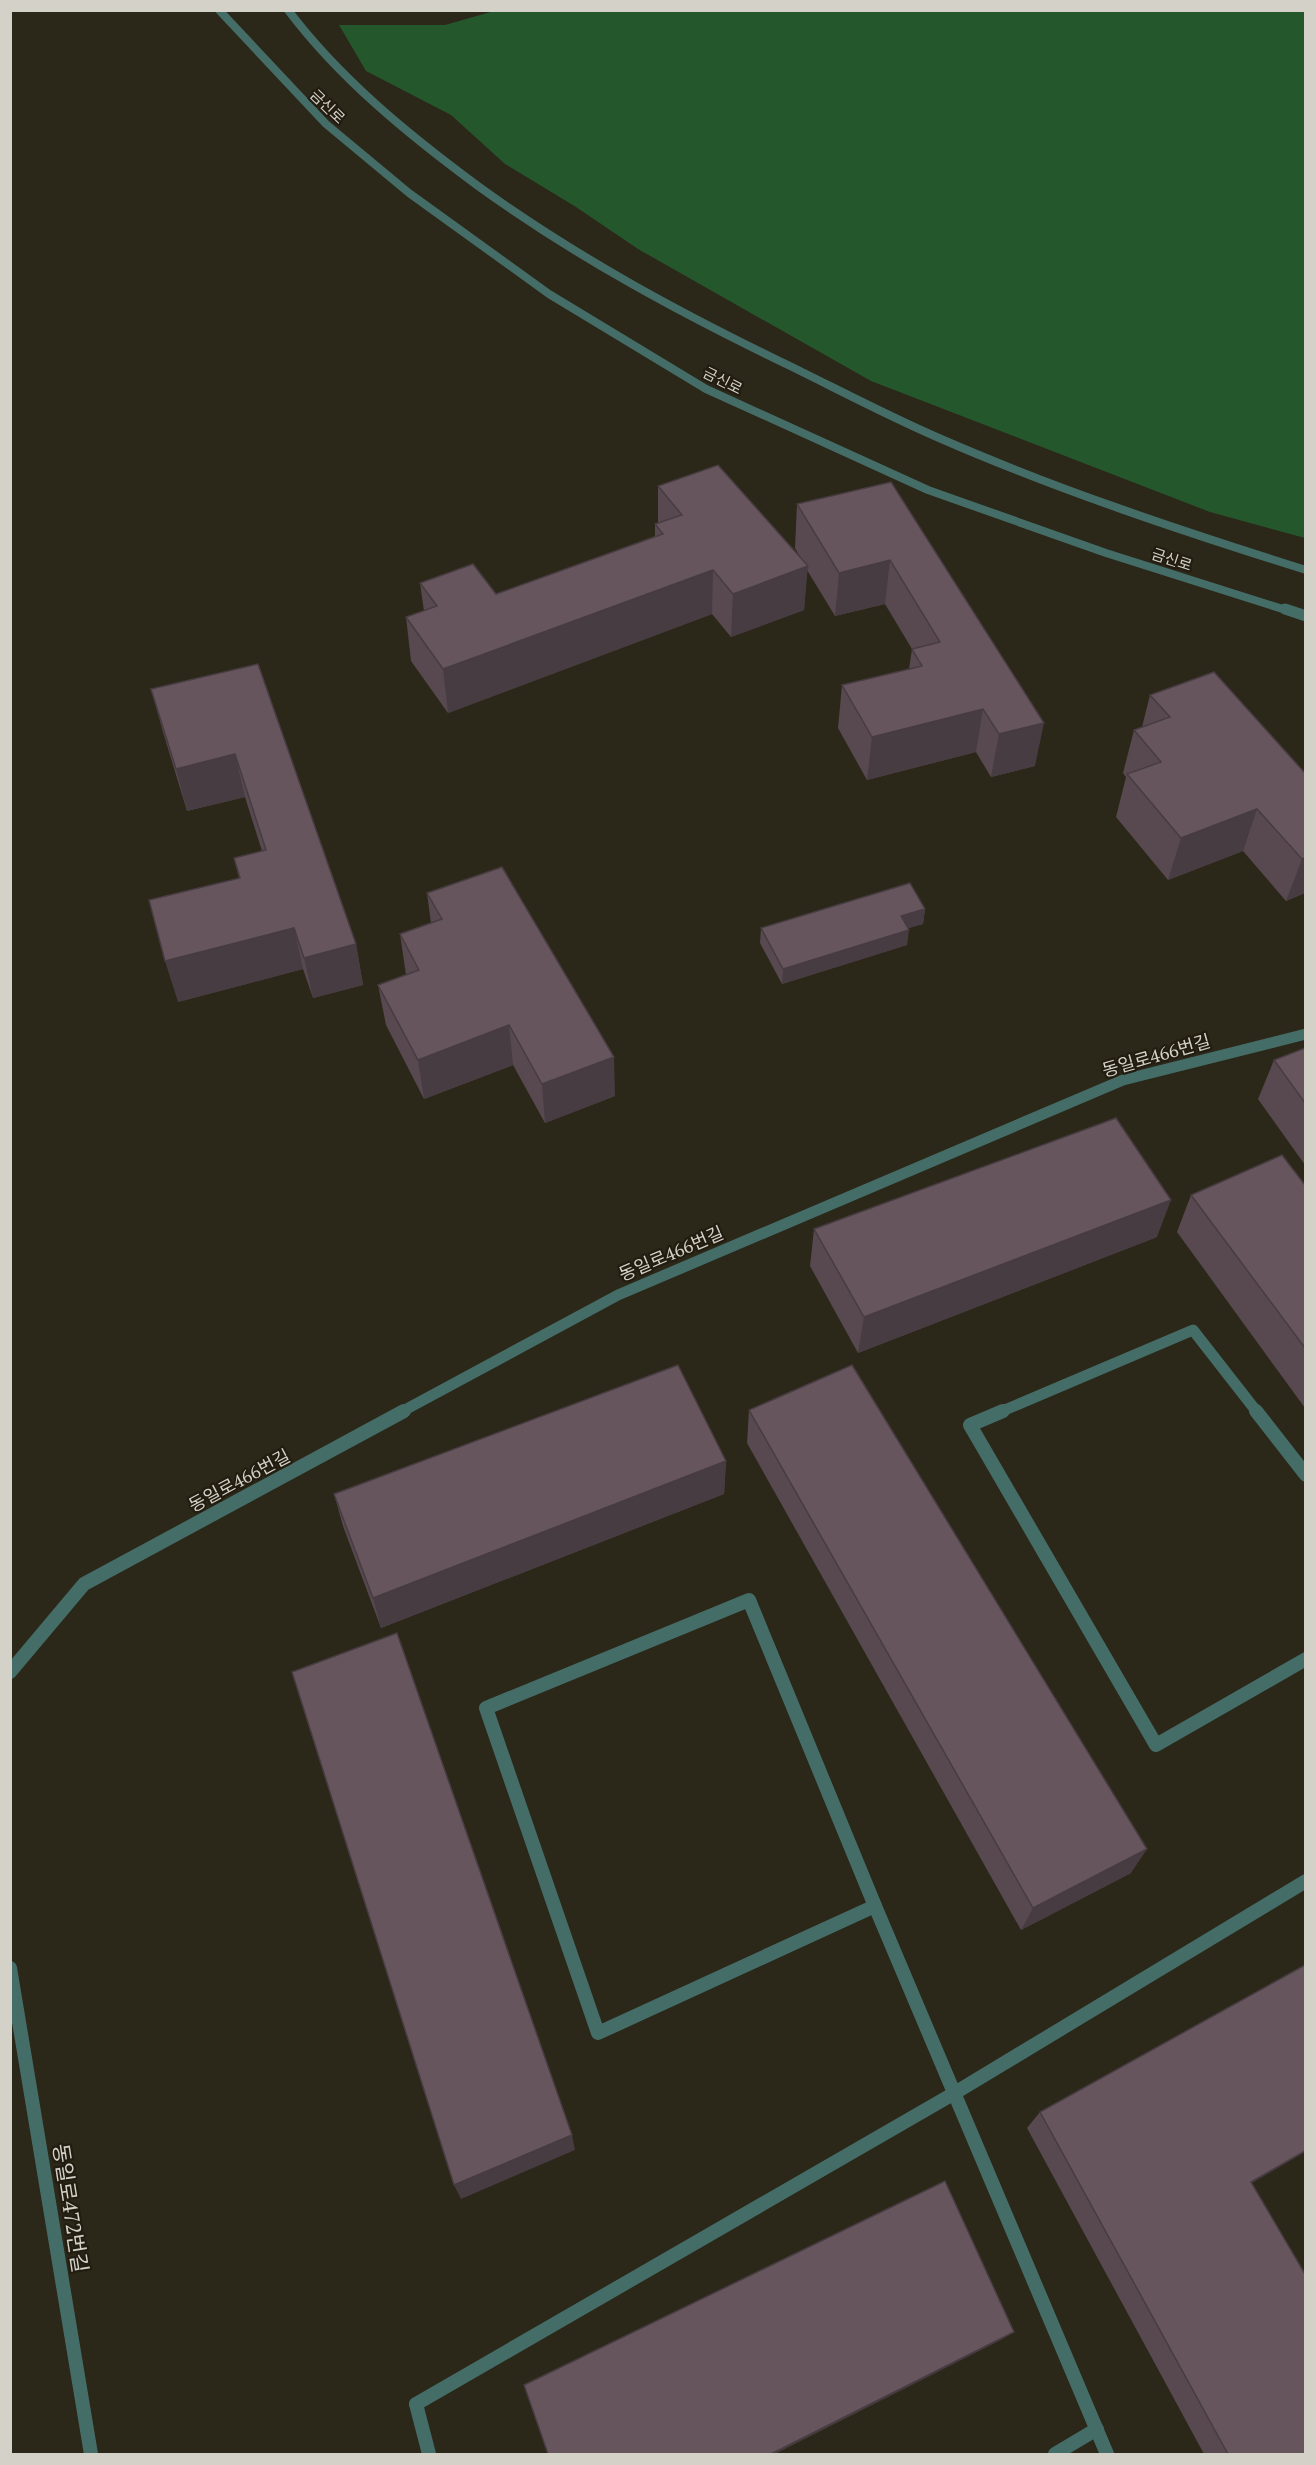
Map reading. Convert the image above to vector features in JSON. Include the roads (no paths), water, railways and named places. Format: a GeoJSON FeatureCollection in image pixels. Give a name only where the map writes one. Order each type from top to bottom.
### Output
{"type":"FeatureCollection","features":[{"type":"Feature","properties":{"kind":"street","name":"금신로"},"geometry":{"type":"LineString","coordinates":[[219,10],[326,124],[409,193],[549,294],[706,389],[928,490],[1106,553],[1305,615]]}},
{"type":"Feature","properties":{"kind":"street","name":"금신로"},"geometry":{"type":"LineString","coordinates":[[288,10],[306,36],[367,96],[447,165],[531,223],[624,280],[741,343],[953,444],[1209,540],[1305,570]]}},
{"type":"Feature","properties":{"kind":"street","name":"동일로466번길"},"geometry":{"type":"LineString","coordinates":[[10,1672],[84,1584],[618,1295],[1123,1080],[1305,1034]]}},
{"type":"Feature","properties":{"kind":"street"},"geometry":{"type":"LineString","coordinates":[[1305,1475],[1193,1330],[970,1425],[1156,1745],[1305,1659]]}},
{"type":"Feature","properties":{"kind":"street"},"geometry":{"type":"LineString","coordinates":[[876,1906],[598,2033],[486,1708],[749,1600],[876,1906],[953,2094],[1107,2454]]}},
{"type":"Feature","properties":{"kind":"street"},"geometry":{"type":"LineString","coordinates":[[429,2454],[416,2404],[953,2094],[1305,1881]]}},
{"type":"Feature","properties":{"kind":"street","name":"동일로472번길"},"geometry":{"type":"LineString","coordinates":[[10,1968],[91,2454]]}},
{"type":"Feature","properties":{"kind":"street"},"geometry":{"type":"LineString","coordinates":[[1055,2454],[1096,2429]]}}]}
